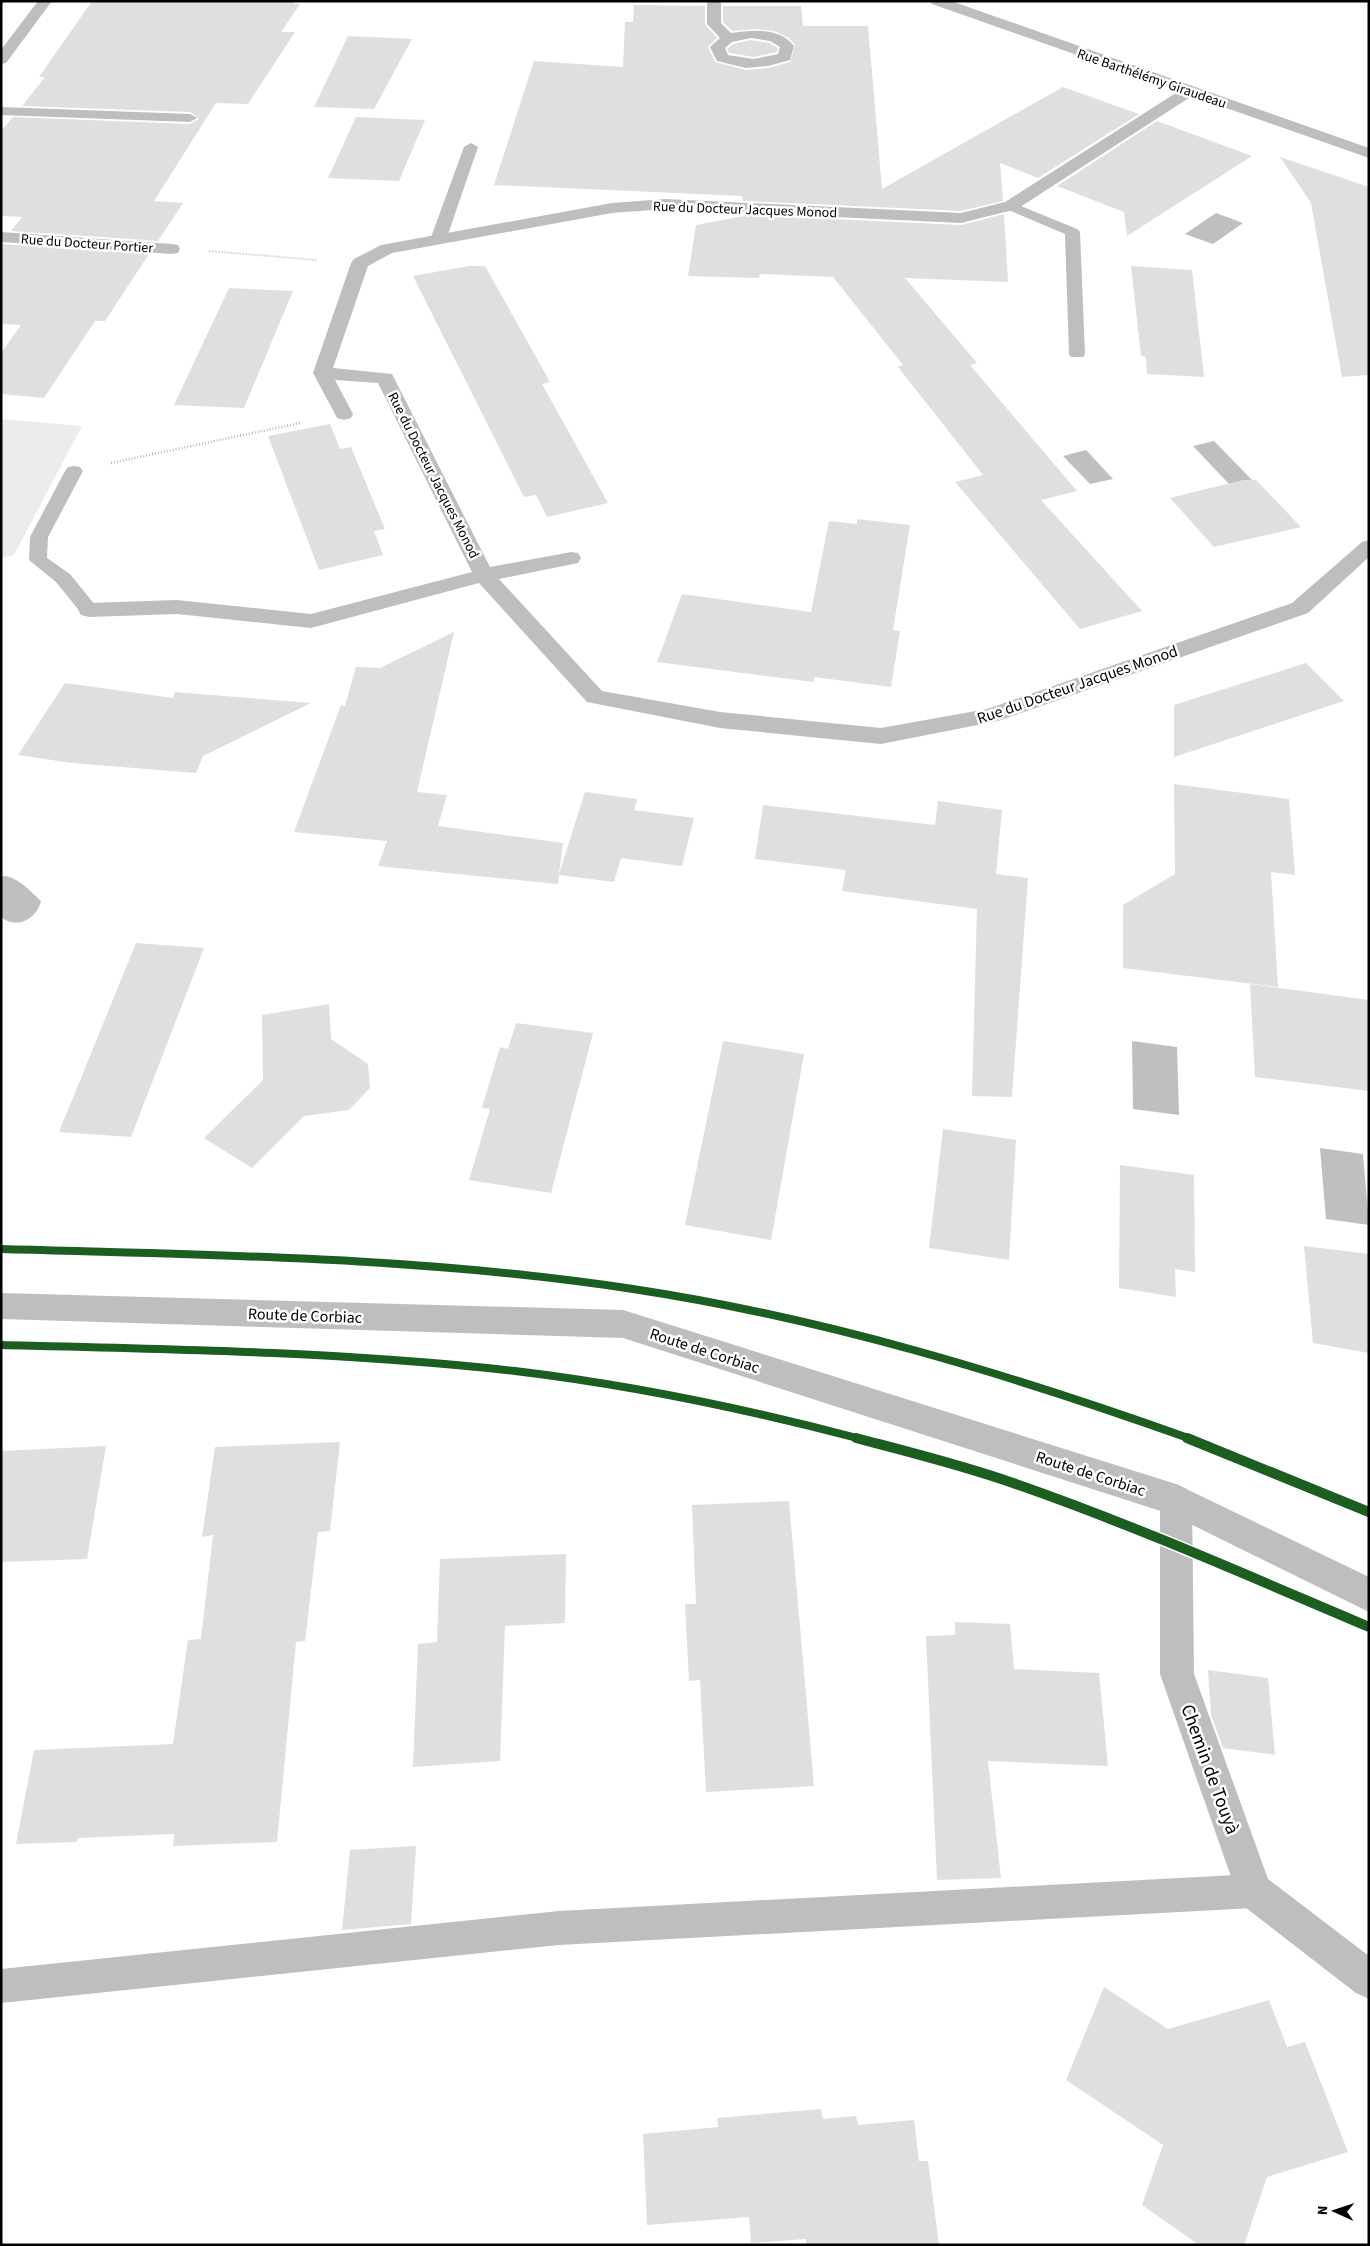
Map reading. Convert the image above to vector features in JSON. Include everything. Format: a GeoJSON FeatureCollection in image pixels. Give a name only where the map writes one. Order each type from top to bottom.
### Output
{"type":"FeatureCollection","features":[{"type":"Feature","properties":{"kind":"street"},"geometry":{"type":"LineString","coordinates":[[1,60],[45,1]]}},
{"type":"Feature","properties":{"kind":"street"},"geometry":{"type":"LineString","coordinates":[[714,1],[714,24],[728,38]]}},
{"type":"Feature","properties":{"kind":"street","name":"Rue Barthélémy Giraudeau"},"geometry":{"type":"LineString","coordinates":[[937,1],[1369,153]]}},
{"type":"Feature","properties":{"kind":"street","name":"Rue du Docteur Jacques Monod"},"geometry":{"type":"LineString","coordinates":[[360,263],[387,249],[612,208],[665,204],[961,218],[1011,206],[1189,91]]}},
{"type":"Feature","properties":{"kind":"street","name":"Rue du Docteur Portier"},"geometry":{"type":"LineString","coordinates":[[1,238],[172,249]]}},
{"type":"Feature","properties":{"kind":"street"},"geometry":{"type":"LineString","coordinates":[[344,414],[322,373],[360,263]]}},
{"type":"Feature","properties":{"kind":"street","name":"Rue du Docteur Jacques Monod"},"geometry":{"type":"LineString","coordinates":[[322,373],[385,378],[484,575],[594,697],[720,720],[880,736],[990,716],[1300,608],[1369,546]]}},
{"type":"Feature","properties":{"kind":"street","name":"Rue du Docteur Jacques Monod"},"geometry":{"type":"LineString","coordinates":[[89,610],[177,607],[311,621],[484,575],[571,558]]}},
{"type":"Feature","properties":{"kind":"street","name":"Route de Corbiac"},"geometry":{"type":"LineString","coordinates":[[1,1306],[623,1324],[1176,1500],[1369,1594]]}},
{"type":"Feature","properties":{"kind":"street","name":"Chemin de Touyà"},"geometry":{"type":"LineString","coordinates":[[1176,1500],[1176,1674],[1254,1890]]}},
{"type":"Feature","properties":{"kind":"street"},"geometry":{"type":"LineString","coordinates":[[1254,1890],[1369,1980]]}},
{"type":"Feature","properties":{"kind":"lane"},"geometry":{"type":"LineString","coordinates":[[1,111],[190,118]]}},
{"type":"Feature","properties":{"kind":"lane"},"geometry":{"type":"LineString","coordinates":[[438,240],[471,147]]}},
{"type":"Feature","properties":{"kind":"lane"},"geometry":{"type":"LineString","coordinates":[[1011,206],[1072,232],[1077,354]]}},
{"type":"Feature","properties":{"kind":"lane","name":"Rue du Docteur Jacques Monod"},"geometry":{"type":"LineString","coordinates":[[74,471],[39,537],[38,560],[63,578],[89,610]]}},
{"type":"Feature","properties":{"kind":"lane"},"geometry":{"type":"LineString","coordinates":[[1,1986],[559,1928],[1254,1890]]}},
{"type":"Feature","properties":{"kind":"path"},"geometry":{"type":"LineString","coordinates":[[172,249],[360,263]]}},
{"type":"Feature","properties":{"kind":"path"},"geometry":{"type":"LineString","coordinates":[[74,471],[344,414]]}},
{"type":"Feature","properties":{"kind":"shaded area"},"geometry":{"type":"Polygon","coordinates":[[[1216,213],[1243,223],[1213,244],[1185,234],[1216,213]]]}},
{"type":"Feature","properties":{"kind":"shaded area"},"geometry":{"type":"Polygon","coordinates":[[[1,419],[82,426],[14,555],[1,558],[1,419]]]}},
{"type":"Feature","properties":{"kind":"shaded area"},"geometry":{"type":"Polygon","coordinates":[[[1214,441],[1252,480],[1230,485],[1193,446],[1214,441]]]}},
{"type":"Feature","properties":{"kind":"shaded area"},"geometry":{"type":"Polygon","coordinates":[[[1086,450],[1113,479],[1090,484],[1063,456],[1086,450]]]}},
{"type":"Feature","properties":{"kind":"shaded area"},"geometry":{"type":"Polygon","coordinates":[[[6,876],[21,883],[41,901],[35,913],[25,921],[13,923],[1,917],[1,877],[6,876]]]}},
{"type":"Feature","properties":{"kind":"shaded area"},"geometry":{"type":"Polygon","coordinates":[[[1132,1041],[1177,1047],[1179,1115],[1133,1109],[1132,1041]]]}},
{"type":"Feature","properties":{"kind":"shaded area"},"geometry":{"type":"Polygon","coordinates":[[[1320,1148],[1363,1154],[1369,1225],[1326,1219],[1320,1148]]]}},
{"type":"Feature","properties":{"kind":"building"},"geometry":{"type":"Polygon","coordinates":[[[92,1],[295,1],[293,4],[300,4],[281,32],[295,32],[248,104],[216,103],[154,201],[183,203],[158,241],[11,231],[22,217],[1,216],[1,131],[13,117],[190,124],[199,119],[190,112],[22,106],[45,77],[39,77],[92,1]]]}},
{"type":"Feature","properties":{"kind":"building"},"geometry":{"type":"Polygon","coordinates":[[[634,5],[705,6],[705,24],[717,38],[708,47],[715,62],[746,70],[768,68],[790,62],[795,45],[789,38],[774,31],[756,29],[732,31],[723,22],[723,6],[801,6],[803,26],[868,26],[882,189],[1063,87],[1139,114],[1038,178],[1000,163],[1003,201],[961,211],[743,201],[742,196],[494,185],[534,61],[623,67],[625,22],[633,22],[634,5]]]}},
{"type":"Feature","properties":{"kind":"building"},"geometry":{"type":"Polygon","coordinates":[[[348,36],[412,39],[374,109],[314,107],[348,36]]]}},
{"type":"Feature","properties":{"kind":"building"},"geometry":{"type":"Polygon","coordinates":[[[751,40],[769,43],[778,48],[777,52],[754,57],[729,53],[727,49],[733,44],[751,40]]]}},
{"type":"Feature","properties":{"kind":"building"},"geometry":{"type":"Polygon","coordinates":[[[356,117],[425,120],[399,181],[328,178],[356,117]]]}},
{"type":"Feature","properties":{"kind":"building"},"geometry":{"type":"Polygon","coordinates":[[[1157,121],[1252,156],[1127,236],[1124,212],[1057,186],[1157,121]]]}},
{"type":"Feature","properties":{"kind":"building"},"geometry":{"type":"Polygon","coordinates":[[[1280,157],[1369,187],[1369,375],[1342,377],[1311,203],[1280,157]]]}},
{"type":"Feature","properties":{"kind":"building"},"geometry":{"type":"Polygon","coordinates":[[[1004,214],[1008,282],[905,278],[977,363],[970,365],[1077,491],[1041,500],[1142,611],[1080,629],[955,482],[983,475],[898,367],[903,365],[833,277],[760,274],[759,278],[688,276],[696,225],[744,215],[961,225],[1004,214]]]}},
{"type":"Feature","properties":{"kind":"building"},"geometry":{"type":"Polygon","coordinates":[[[1,244],[149,254],[105,321],[95,321],[44,398],[1,394],[1,353],[21,325],[1,324],[1,244]]]}},
{"type":"Feature","properties":{"kind":"building"},"geometry":{"type":"Polygon","coordinates":[[[469,266],[485,266],[550,382],[542,384],[608,503],[547,517],[536,495],[524,497],[413,276],[469,266]]]}},
{"type":"Feature","properties":{"kind":"building"},"geometry":{"type":"Polygon","coordinates":[[[1131,266],[1192,270],[1204,377],[1147,374],[1146,357],[1141,356],[1131,266]]]}},
{"type":"Feature","properties":{"kind":"building"},"geometry":{"type":"Polygon","coordinates":[[[229,288],[293,291],[244,408],[174,405],[229,288]]]}},
{"type":"Feature","properties":{"kind":"building"},"geometry":{"type":"Polygon","coordinates":[[[330,424],[340,449],[351,447],[385,529],[374,531],[383,555],[319,570],[268,436],[330,424]]]}},
{"type":"Feature","properties":{"kind":"building"},"geometry":{"type":"Polygon","coordinates":[[[1243,480],[1256,480],[1301,527],[1214,547],[1170,498],[1243,480]]]}},
{"type":"Feature","properties":{"kind":"building"},"geometry":{"type":"Polygon","coordinates":[[[857,519],[910,525],[893,630],[900,631],[891,687],[814,677],[814,682],[657,662],[682,594],[811,612],[829,521],[857,524],[857,519]]]}},
{"type":"Feature","properties":{"kind":"building"},"geometry":{"type":"Polygon","coordinates":[[[454,632],[417,792],[447,795],[438,826],[563,843],[559,874],[585,792],[637,799],[634,810],[694,818],[682,866],[621,858],[614,882],[559,875],[558,884],[378,866],[387,841],[294,832],[341,705],[345,706],[356,667],[380,668],[454,632]]]}},
{"type":"Feature","properties":{"kind":"building"},"geometry":{"type":"Polygon","coordinates":[[[1306,663],[1344,701],[1174,757],[1174,705],[1306,663]]]}},
{"type":"Feature","properties":{"kind":"building"},"geometry":{"type":"Polygon","coordinates":[[[65,683],[173,698],[175,692],[311,703],[203,756],[196,773],[72,763],[18,755],[65,683]]]}},
{"type":"Feature","properties":{"kind":"building"},"geometry":{"type":"Polygon","coordinates":[[[1174,784],[1289,799],[1295,875],[1271,872],[1278,987],[1123,968],[1123,905],[1175,874],[1174,784]]]}},
{"type":"Feature","properties":{"kind":"building"},"geometry":{"type":"Polygon","coordinates":[[[938,801],[1002,810],[996,874],[1028,878],[1012,1097],[972,1096],[977,909],[842,891],[846,870],[755,859],[763,805],[935,825],[938,801]]]}},
{"type":"Feature","properties":{"kind":"building"},"geometry":{"type":"Polygon","coordinates":[[[136,943],[204,948],[131,1137],[59,1132],[136,943]]]}},
{"type":"Feature","properties":{"kind":"building"},"geometry":{"type":"Polygon","coordinates":[[[1250,984],[1369,1000],[1369,1091],[1255,1077],[1250,984]]]}},
{"type":"Feature","properties":{"kind":"building"},"geometry":{"type":"Polygon","coordinates":[[[329,1004],[331,1039],[368,1064],[370,1088],[349,1110],[304,1116],[252,1168],[204,1138],[263,1080],[262,1015],[329,1004]]]}},
{"type":"Feature","properties":{"kind":"building"},"geometry":{"type":"Polygon","coordinates":[[[516,1023],[593,1033],[551,1193],[469,1180],[490,1109],[482,1108],[500,1047],[508,1049],[516,1023]]]}},
{"type":"Feature","properties":{"kind":"building"},"geometry":{"type":"Polygon","coordinates":[[[723,1041],[804,1054],[771,1240],[685,1225],[723,1041]]]}},
{"type":"Feature","properties":{"kind":"building"},"geometry":{"type":"Polygon","coordinates":[[[943,1129],[1016,1140],[1009,1260],[929,1248],[943,1129]]]}},
{"type":"Feature","properties":{"kind":"building"},"geometry":{"type":"Polygon","coordinates":[[[1120,1165],[1194,1175],[1195,1272],[1175,1269],[1176,1297],[1119,1288],[1120,1165]]]}},
{"type":"Feature","properties":{"kind":"building"},"geometry":{"type":"Polygon","coordinates":[[[1304,1246],[1369,1254],[1369,1353],[1313,1343],[1304,1246]]]}},
{"type":"Feature","properties":{"kind":"building"},"geometry":{"type":"Polygon","coordinates":[[[340,1442],[330,1531],[318,1532],[305,1641],[296,1642],[277,1842],[173,1846],[174,1834],[78,1838],[77,1842],[16,1844],[34,1750],[173,1744],[188,1640],[201,1639],[213,1535],[202,1537],[215,1447],[340,1442]]]}},
{"type":"Feature","properties":{"kind":"building"},"geometry":{"type":"Polygon","coordinates":[[[106,1446],[87,1559],[1,1562],[1,1451],[106,1446]]]}},
{"type":"Feature","properties":{"kind":"building"},"geometry":{"type":"Polygon","coordinates":[[[789,1501],[814,1786],[706,1792],[700,1680],[689,1681],[685,1604],[696,1604],[692,1505],[789,1501]]]}},
{"type":"Feature","properties":{"kind":"building"},"geometry":{"type":"Polygon","coordinates":[[[566,1554],[565,1623],[505,1626],[500,1761],[413,1767],[418,1644],[437,1642],[440,1559],[566,1554]]]}},
{"type":"Feature","properties":{"kind":"building"},"geometry":{"type":"Polygon","coordinates":[[[955,1622],[1010,1624],[1014,1669],[1099,1673],[1108,1766],[988,1761],[1001,1878],[937,1880],[926,1636],[955,1635],[955,1622]]]}},
{"type":"Feature","properties":{"kind":"building"},"geometry":{"type":"Polygon","coordinates":[[[1208,1670],[1268,1678],[1275,1755],[1223,1748],[1211,1715],[1208,1670]]]}},
{"type":"Feature","properties":{"kind":"building"},"geometry":{"type":"Polygon","coordinates":[[[416,1846],[411,1924],[342,1930],[350,1850],[416,1846]]]}},
{"type":"Feature","properties":{"kind":"building"},"geometry":{"type":"Polygon","coordinates":[[[1104,1987],[1168,2029],[1269,2000],[1287,2047],[1305,2042],[1348,2152],[1267,2177],[1244,2245],[1199,2245],[1142,2205],[1163,2145],[1066,2080],[1104,1987]]]}},
{"type":"Feature","properties":{"kind":"building"},"geometry":{"type":"Polygon","coordinates":[[[821,2109],[823,2119],[856,2116],[858,2125],[914,2120],[919,2161],[928,2161],[939,2245],[806,2245],[806,2239],[751,2243],[749,2217],[647,2225],[643,2134],[718,2127],[717,2118],[821,2109]]]}},
{"type":"Feature","properties":{"kind":"cycle path"},"geometry":{"type":"LineString","coordinates":[[1,1249],[398,1263],[556,1278],[635,1289],[730,1306],[916,1350],[1009,1377],[1191,1439],[1369,1512]]}},
{"type":"Feature","properties":{"kind":"cycle path"},"geometry":{"type":"LineString","coordinates":[[1,1345],[173,1349],[431,1363],[601,1383],[711,1403],[841,1434],[960,1466],[1011,1482],[1157,1537],[1369,1627]]}}]}
